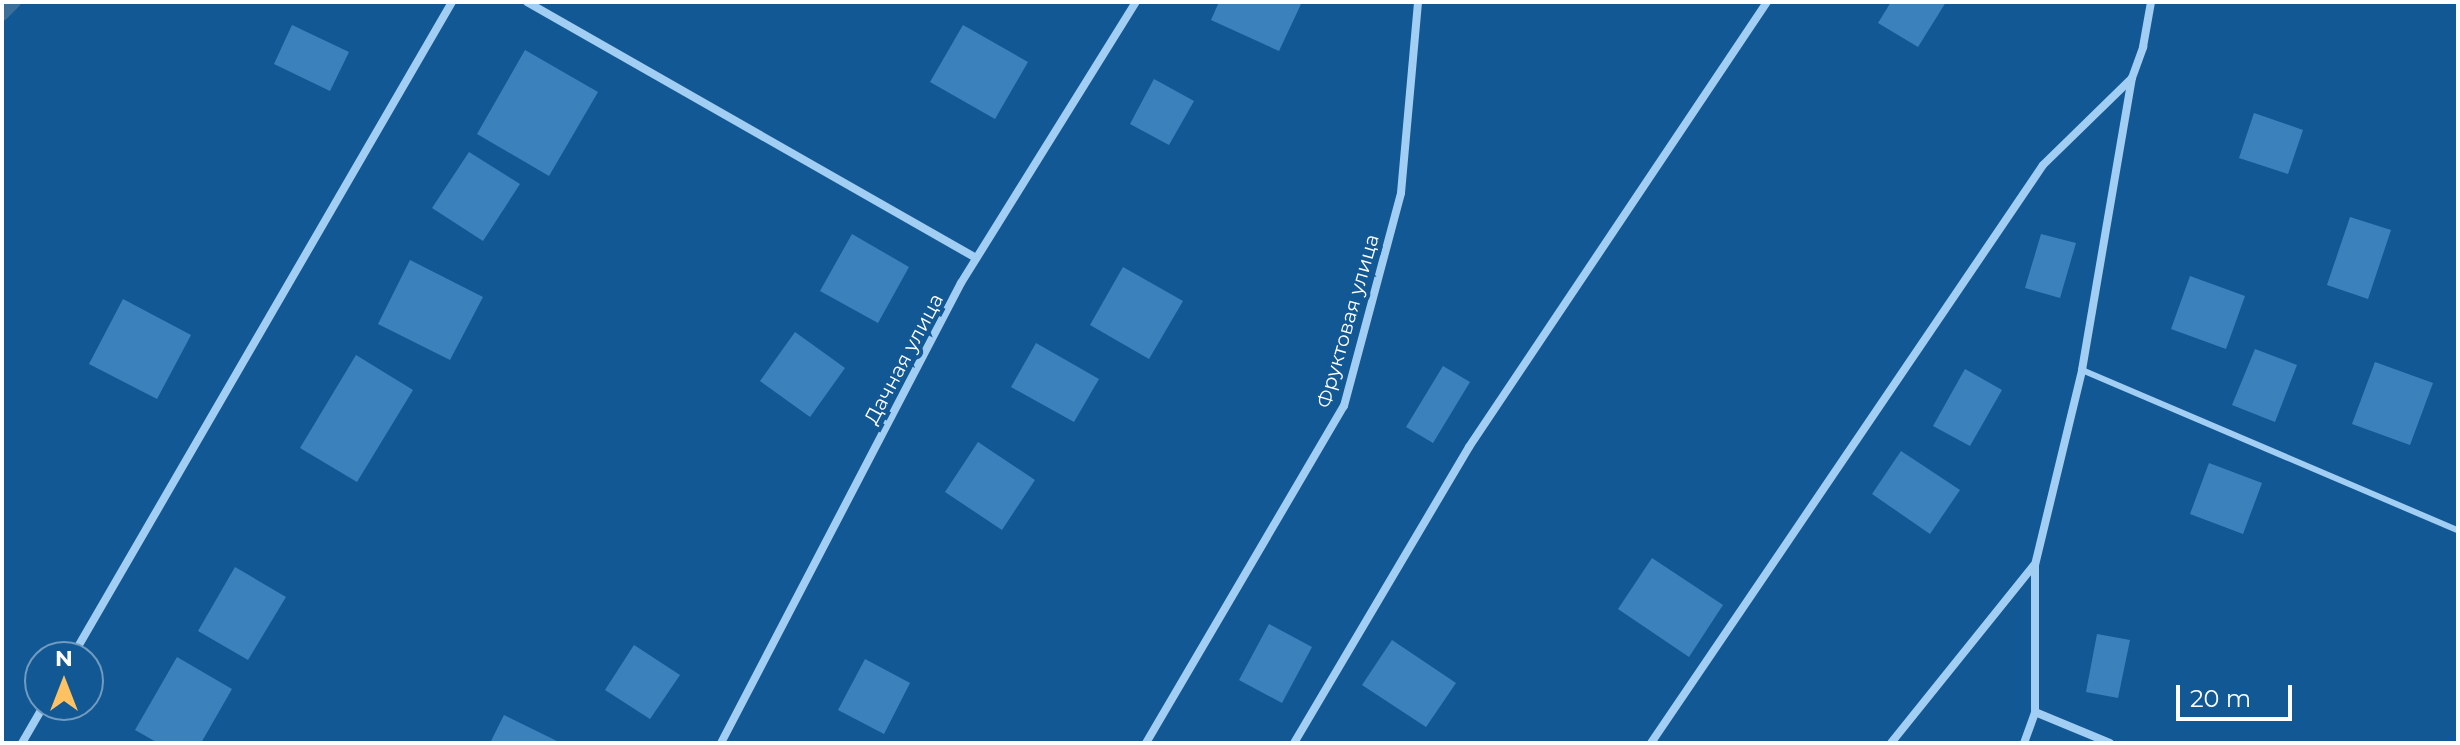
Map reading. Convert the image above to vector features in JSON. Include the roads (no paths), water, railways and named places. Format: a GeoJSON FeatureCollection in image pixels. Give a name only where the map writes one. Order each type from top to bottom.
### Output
{"type":"FeatureCollection","features":[{"type":"Feature","properties":{"kind":"street"},"geometry":{"type":"LineString","coordinates":[[81,641],[452,2]]}},
{"type":"Feature","properties":{"kind":"street"},"geometry":{"type":"LineString","coordinates":[[527,2],[976,258]]}},
{"type":"Feature","properties":{"kind":"street","name":"Дачная улица"},"geometry":{"type":"LineString","coordinates":[[721,743],[976,258],[1136,2]]}},
{"type":"Feature","properties":{"kind":"street","name":"Фруктовая улица"},"geometry":{"type":"LineString","coordinates":[[1146,743],[1344,406],[1401,193],[1418,2]]}},
{"type":"Feature","properties":{"kind":"street"},"geometry":{"type":"LineString","coordinates":[[1294,743],[1469,447],[1767,2]]}},
{"type":"Feature","properties":{"kind":"street"},"geometry":{"type":"LineString","coordinates":[[2024,743],[2035,712],[2035,565],[2082,370],[2132,78],[2143,47],[2151,2]]}},
{"type":"Feature","properties":{"kind":"street"},"geometry":{"type":"LineString","coordinates":[[1651,743],[2043,165],[2132,78]]}},
{"type":"Feature","properties":{"kind":"street"},"geometry":{"type":"LineString","coordinates":[[1891,743],[2035,565]]}},
{"type":"Feature","properties":{"kind":"street"},"geometry":{"type":"LineString","coordinates":[[2035,712],[2110,743]]}},
{"type":"Feature","properties":{"kind":"street"},"geometry":{"type":"LineString","coordinates":[[22,743],[35,721]]}},
{"type":"Feature","properties":{"kind":"lane"},"geometry":{"type":"LineString","coordinates":[[2082,370],[2458,530]]}},
{"type":"Feature","properties":{"kind":"waterway"},"geometry":{"type":"LineString","coordinates":[[2,15],[15,2]]}}]}
